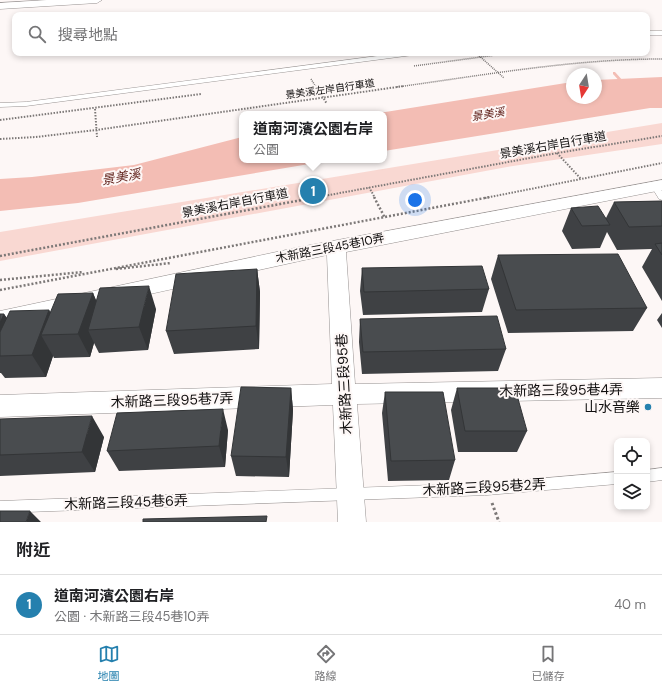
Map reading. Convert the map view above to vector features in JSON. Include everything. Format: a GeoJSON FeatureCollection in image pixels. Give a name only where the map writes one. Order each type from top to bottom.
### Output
{"type":"FeatureCollection","features":[{"type":"Feature","properties":{"kind":"street"},"geometry":{"type":"LineString","coordinates":[[0,6],[97,0]]}},
{"type":"Feature","properties":{"kind":"street","name":"木新路三段45巷10弄"},"geometry":{"type":"LineString","coordinates":[[0,319],[336,247],[660,189]]}},
{"type":"Feature","properties":{"kind":"street","name":"木新路三段95巷"},"geometry":{"type":"LineString","coordinates":[[336,247],[352,522]]}},
{"type":"Feature","properties":{"kind":"street","name":"木新路三段95巷4弄"},"geometry":{"type":"LineString","coordinates":[[344,394],[661,390]]}},
{"type":"Feature","properties":{"kind":"street","name":"木新路三段95巷7弄"},"geometry":{"type":"LineString","coordinates":[[0,406],[344,394]]}},
{"type":"Feature","properties":{"kind":"lane"},"geometry":{"type":"LineString","coordinates":[[650,33],[662,33]]}},
{"type":"Feature","properties":{"kind":"lane"},"geometry":{"type":"LineString","coordinates":[[0,105],[26,104],[390,56]]}},
{"type":"Feature","properties":{"kind":"lane"},"geometry":{"type":"LineString","coordinates":[[650,476],[662,474]]}},
{"type":"Feature","properties":{"kind":"lane","name":"木新路三段95巷2弄"},"geometry":{"type":"LineString","coordinates":[[252,498],[487,489],[614,478]]}},
{"type":"Feature","properties":{"kind":"lane","name":"木新路三段45巷6弄"},"geometry":{"type":"LineString","coordinates":[[0,507],[252,498]]}},
{"type":"Feature","properties":{"kind":"path"},"geometry":{"type":"LineString","coordinates":[[479,56],[504,78]]}},
{"type":"Feature","properties":{"kind":"path","name":"景美溪左岸自行車道"},"geometry":{"type":"LineString","coordinates":[[0,139],[36,137],[96,130],[552,65],[631,59],[662,59]]}},
{"type":"Feature","properties":{"kind":"path"},"geometry":{"type":"LineString","coordinates":[[311,79],[326,104]]}},
{"type":"Feature","properties":{"kind":"path"},"geometry":{"type":"LineString","coordinates":[[95,108],[97,137]]}},
{"type":"Feature","properties":{"kind":"path","name":"景美溪右岸自行車道"},"geometry":{"type":"LineString","coordinates":[[0,256],[557,153],[662,136]]}},
{"type":"Feature","properties":{"kind":"path"},"geometry":{"type":"LineString","coordinates":[[557,153],[581,179]]}},
{"type":"Feature","properties":{"kind":"path"},"geometry":{"type":"LineString","coordinates":[[0,290],[385,218],[662,163]]}},
{"type":"Feature","properties":{"kind":"path"},"geometry":{"type":"LineString","coordinates":[[370,187],[385,218]]}},
{"type":"Feature","properties":{"kind":"path"},"geometry":{"type":"LineString","coordinates":[[0,280],[97,271]]}},
{"type":"Feature","properties":{"kind":"shaded area"},"geometry":{"type":"Polygon","coordinates":[[[662,123],[662,144],[507,167],[0,261],[0,232],[662,123]]]}},
{"type":"Feature","properties":{"kind":"water","name":"景美溪"},"geometry":{"type":"Polygon","coordinates":[[[662,77],[662,108],[650,108],[387,151],[387,112],[566,83],[566,104],[602,104],[602,80],[662,77]]]}},
{"type":"Feature","properties":{"kind":"water","name":"景美溪"},"geometry":{"type":"Polygon","coordinates":[[[239,138],[239,163],[315,163],[78,203],[0,211],[0,179],[32,177],[134,165],[239,138]]]}},
{"type":"Feature","properties":{"kind":"building"},"geometry":{"type":"Polygon","coordinates":[[[662,201],[662,226],[629,227],[614,202],[662,201]]]}},
{"type":"Feature","properties":{"kind":"building"},"geometry":{"type":"Polygon","coordinates":[[[598,206],[610,225],[582,226],[571,208],[598,206]]]}},
{"type":"Feature","properties":{"kind":"building"},"geometry":{"type":"Polygon","coordinates":[[[662,243],[662,255],[655,244],[662,243]]]}},
{"type":"Feature","properties":{"kind":"building"},"geometry":{"type":"Polygon","coordinates":[[[618,254],[647,308],[516,310],[498,255],[618,254]]]}},
{"type":"Feature","properties":{"kind":"building"},"geometry":{"type":"Polygon","coordinates":[[[482,266],[489,289],[364,292],[362,268],[482,266]]]}},
{"type":"Feature","properties":{"kind":"building"},"geometry":{"type":"Polygon","coordinates":[[[257,269],[256,326],[166,331],[176,274],[257,269]]]}},
{"type":"Feature","properties":{"kind":"building"},"geometry":{"type":"Polygon","coordinates":[[[149,286],[139,327],[88,330],[100,288],[149,286]]]}},
{"type":"Feature","properties":{"kind":"building"},"geometry":{"type":"Polygon","coordinates":[[[93,293],[78,334],[41,335],[58,294],[93,293]]]}},
{"type":"Feature","properties":{"kind":"building"},"geometry":{"type":"Polygon","coordinates":[[[49,310],[32,355],[0,356],[0,332],[10,311],[49,310]]]}},
{"type":"Feature","properties":{"kind":"building"},"geometry":{"type":"Polygon","coordinates":[[[0,314],[4,314],[0,323],[0,314]]]}},
{"type":"Feature","properties":{"kind":"building"},"geometry":{"type":"Polygon","coordinates":[[[497,316],[506,349],[363,352],[360,319],[497,316]]]}},
{"type":"Feature","properties":{"kind":"building"},"geometry":{"type":"Polygon","coordinates":[[[241,387],[291,388],[286,457],[231,456],[241,387]]]}},
{"type":"Feature","properties":{"kind":"building"},"geometry":{"type":"Polygon","coordinates":[[[457,388],[515,388],[527,431],[465,431],[457,388]]]}},
{"type":"Feature","properties":{"kind":"building"},"geometry":{"type":"Polygon","coordinates":[[[385,392],[443,392],[455,460],[391,461],[385,392]]]}},
{"type":"Feature","properties":{"kind":"building"},"geometry":{"type":"Polygon","coordinates":[[[223,409],[219,446],[107,451],[117,413],[223,409]]]}},
{"type":"Feature","properties":{"kind":"building"},"geometry":{"type":"Polygon","coordinates":[[[92,416],[82,452],[0,455],[0,419],[92,416]]]}},
{"type":"Feature","properties":{"kind":"building"},"geometry":{"type":"Polygon","coordinates":[[[0,511],[30,511],[26,522],[0,522],[0,511]]]}},
{"type":"Feature","properties":{"kind":"building"},"geometry":{"type":"Polygon","coordinates":[[[267,516],[266,522],[143,522],[143,519],[267,516]]]}},
{"type":"Feature","properties":{"kind":"waterway"},"geometry":{"type":"LineString","coordinates":[[614,73],[623,83]]}},
{"type":"Feature","properties":{"kind":"place","name":"道南河濱公園右岸"},"geometry":{"type":"Point","coordinates":[313,191]}},
{"type":"Feature","properties":{"kind":"place","name":"山水音樂"},"geometry":{"type":"Point","coordinates":[648,407]}}]}
